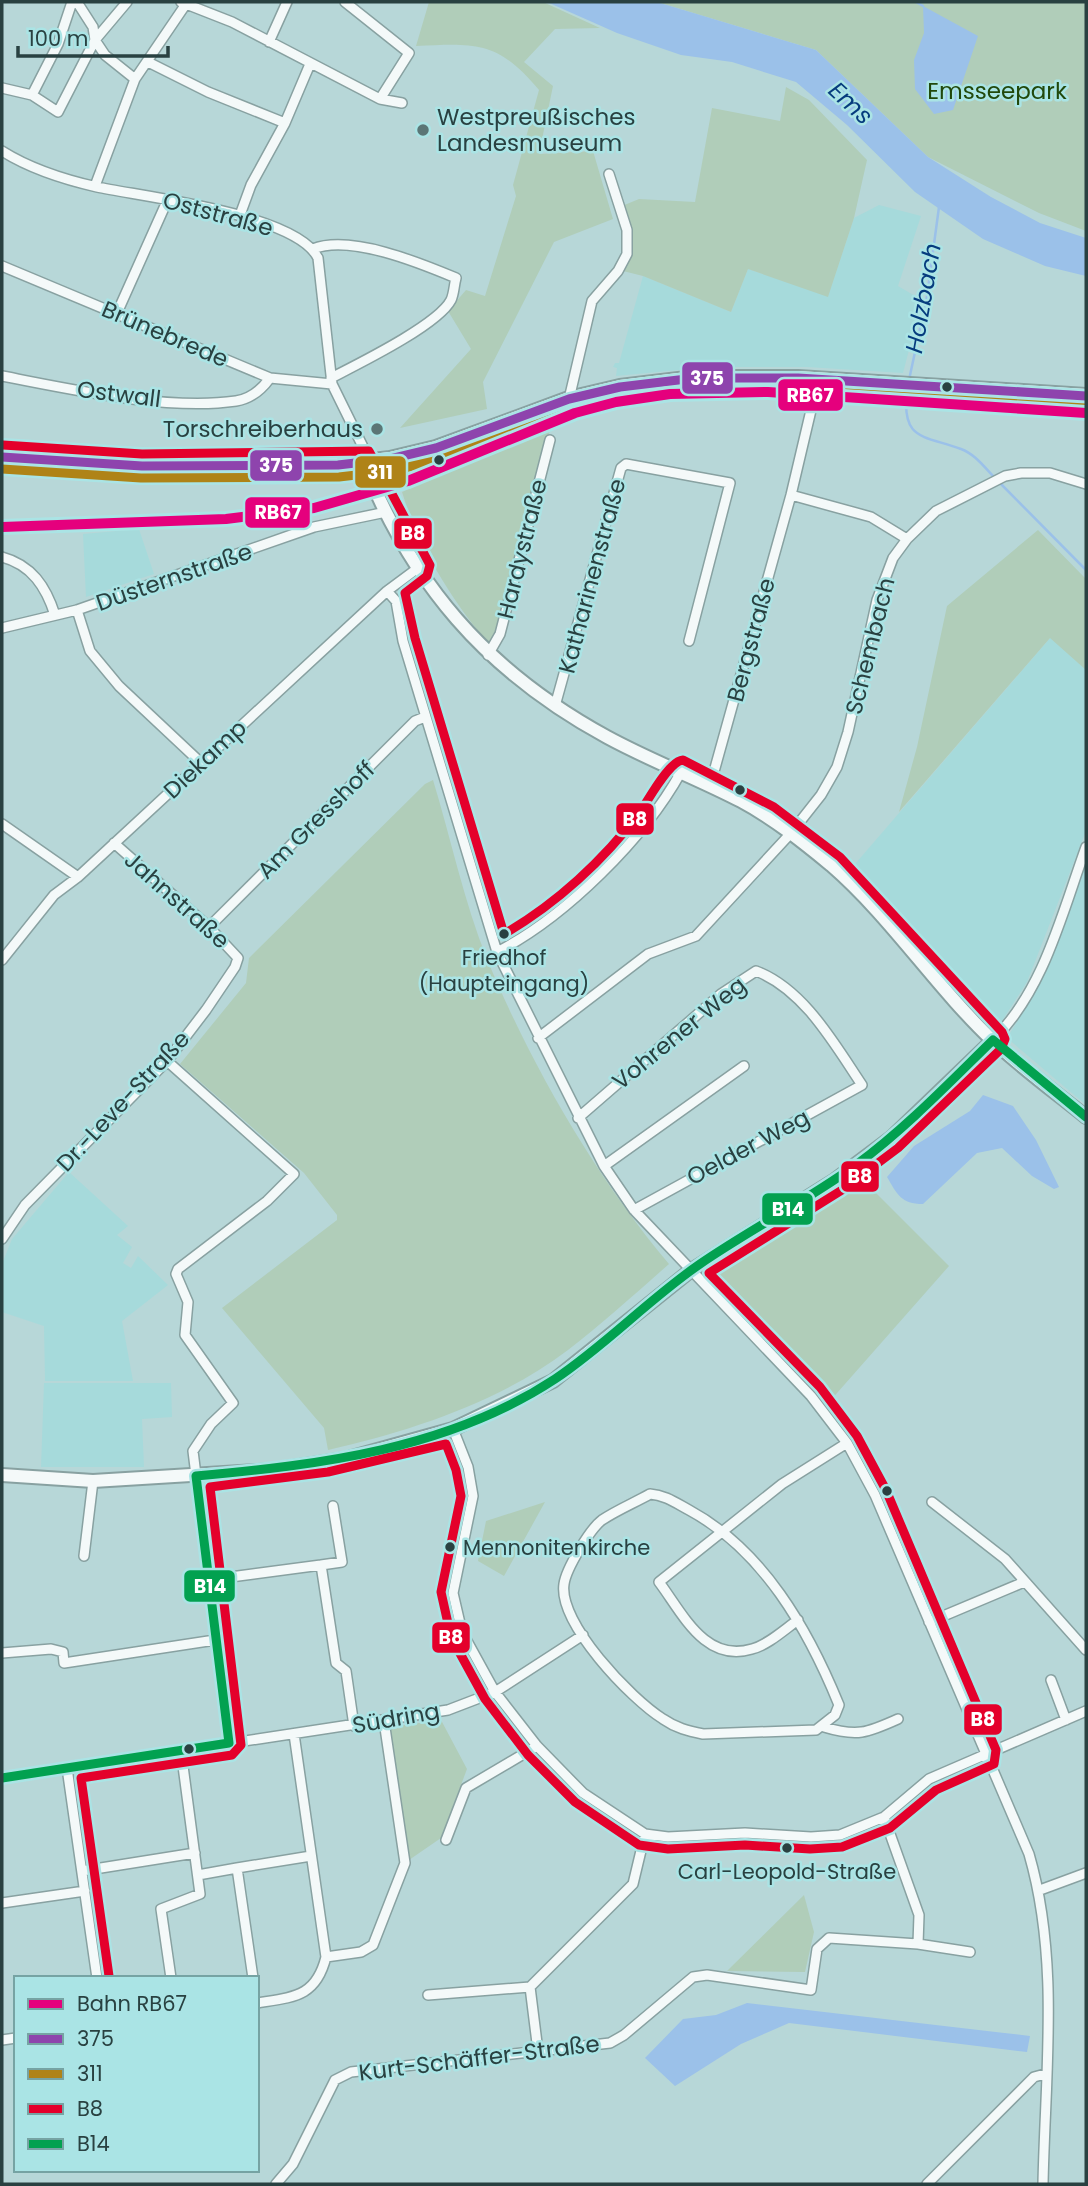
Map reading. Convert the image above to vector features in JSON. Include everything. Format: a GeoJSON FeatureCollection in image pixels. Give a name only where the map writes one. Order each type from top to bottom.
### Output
{"type":"FeatureCollection","features":[{"type":"Feature","properties":{"kind":"main road"},"geometry":{"type":"LineString","coordinates":[[2,457],[142,466],[291,463],[333,466],[365,458],[417,453],[569,399],[657,381],[717,377],[1086,396]]}},
{"type":"Feature","properties":{"kind":"street"},"geometry":{"type":"LineString","coordinates":[[75,2],[93,27],[95,40],[105,55],[135,79]]}},
{"type":"Feature","properties":{"kind":"street"},"geometry":{"type":"LineString","coordinates":[[32,95],[58,44],[75,2]]}},
{"type":"Feature","properties":{"kind":"street"},"geometry":{"type":"LineString","coordinates":[[2,88],[32,95],[58,112],[95,40],[127,2]]}},
{"type":"Feature","properties":{"kind":"street"},"geometry":{"type":"LineString","coordinates":[[269,42],[288,2]]}},
{"type":"Feature","properties":{"kind":"street"},"geometry":{"type":"LineString","coordinates":[[345,2],[409,53],[380,100]]}},
{"type":"Feature","properties":{"kind":"street"},"geometry":{"type":"LineString","coordinates":[[95,186],[135,79],[183,3],[232,22],[380,100],[402,103]]}},
{"type":"Feature","properties":{"kind":"street"},"geometry":{"type":"LineString","coordinates":[[148,62],[208,92],[285,123]]}},
{"type":"Feature","properties":{"kind":"street"},"geometry":{"type":"LineString","coordinates":[[240,215],[251,185],[285,123],[310,64]]}},
{"type":"Feature","properties":{"kind":"street","name":"Oststraße"},"geometry":{"type":"LineString","coordinates":[[2,151],[51,173],[95,186],[240,215],[306,242],[313,249]]}},
{"type":"Feature","properties":{"kind":"street"},"geometry":{"type":"LineString","coordinates":[[569,399],[592,301],[618,271],[627,254],[626,230],[609,174]]}},
{"type":"Feature","properties":{"kind":"street"},"geometry":{"type":"LineString","coordinates":[[117,313],[168,200]]}},
{"type":"Feature","properties":{"kind":"street"},"geometry":{"type":"LineString","coordinates":[[332,381],[382,353],[438,313],[451,300],[456,278],[400,258],[349,245],[328,243],[313,249],[318,258],[332,381],[386,512],[418,568],[455,620],[488,655],[555,706],[606,737],[743,802],[791,833],[853,887],[992,1040],[1086,1117]]}},
{"type":"Feature","properties":{"kind":"street","name":"Brünebrede"},"geometry":{"type":"LineString","coordinates":[[2,266],[270,378],[332,381]]}},
{"type":"Feature","properties":{"kind":"street","name":"Ostwall"},"geometry":{"type":"LineString","coordinates":[[2,376],[153,400],[238,401],[262,389],[270,378]]}},
{"type":"Feature","properties":{"kind":"street","name":"Bergstraße"},"geometry":{"type":"LineString","coordinates":[[710,786],[791,495],[812,406]]}},
{"type":"Feature","properties":{"kind":"street","name":"Hardystraße"},"geometry":{"type":"LineString","coordinates":[[488,655],[500,635],[550,440]]}},
{"type":"Feature","properties":{"kind":"street"},"geometry":{"type":"LineString","coordinates":[[365,458],[403,540]]}},
{"type":"Feature","properties":{"kind":"street","name":"Katharinenstraße"},"geometry":{"type":"LineString","coordinates":[[555,706],[621,468],[626,464],[730,484],[689,641]]}},
{"type":"Feature","properties":{"kind":"street","name":"Schembach"},"geometry":{"type":"LineString","coordinates":[[538,1038],[648,954],[696,936],[791,833],[837,767],[848,732],[877,600],[893,558],[906,539],[936,511],[1006,476],[1021,472],[1050,473],[1086,484]]}},
{"type":"Feature","properties":{"kind":"street"},"geometry":{"type":"LineString","coordinates":[[791,495],[871,517],[906,539]]}},
{"type":"Feature","properties":{"kind":"street","name":"Düsternstraße"},"geometry":{"type":"LineString","coordinates":[[2,628],[77,610],[314,527],[386,512]]}},
{"type":"Feature","properties":{"kind":"street"},"geometry":{"type":"LineString","coordinates":[[2,557],[18,561],[30,570],[47,590],[55,615]]}},
{"type":"Feature","properties":{"kind":"street","name":"Diekamp"},"geometry":{"type":"LineString","coordinates":[[2,960],[54,895],[78,877],[387,591],[418,568]]}},
{"type":"Feature","properties":{"kind":"street"},"geometry":{"type":"LineString","coordinates":[[387,591],[396,601],[403,641],[425,717],[498,952],[578,1118],[604,1166],[634,1210],[811,1395],[847,1443],[875,1495],[1030,1854],[1040,1890],[1047,1945],[1048,2018],[1043,2184]]}},
{"type":"Feature","properties":{"kind":"street"},"geometry":{"type":"LineString","coordinates":[[77,610],[90,651],[118,686],[200,762]]}},
{"type":"Feature","properties":{"kind":"street","name":"Am Gresshoff"},"geometry":{"type":"LineString","coordinates":[[209,927],[415,721],[425,717]]}},
{"type":"Feature","properties":{"kind":"street"},"geometry":{"type":"LineString","coordinates":[[498,952],[526,937],[599,874],[660,807],[681,772]]}},
{"type":"Feature","properties":{"kind":"street"},"geometry":{"type":"LineString","coordinates":[[2,824],[78,877]]}},
{"type":"Feature","properties":{"kind":"street","name":"Jahnstraße"},"geometry":{"type":"LineString","coordinates":[[114,843],[209,927],[238,958]]}},
{"type":"Feature","properties":{"kind":"street"},"geometry":{"type":"LineString","coordinates":[[2,1475],[93,1481],[274,1470],[345,1459],[453,1429],[553,1381],[690,1270],[835,1180],[891,1138],[1010,1023],[1035,985],[1086,847]]}},
{"type":"Feature","properties":{"kind":"street","name":"Dr.-Leve-Straße"},"geometry":{"type":"LineString","coordinates":[[2,1235],[25,1205],[167,1061],[206,1010],[235,967],[238,958]]}},
{"type":"Feature","properties":{"kind":"street","name":"Vohrener Weg"},"geometry":{"type":"LineString","coordinates":[[578,1118],[721,994],[756,971],[771,977],[799,1001],[825,1031],[862,1086]]}},
{"type":"Feature","properties":{"kind":"street"},"geometry":{"type":"LineString","coordinates":[[167,1061],[294,1174],[267,1201],[178,1269],[177,1282],[188,1302],[185,1335],[233,1403],[193,1451],[229,1743]]}},
{"type":"Feature","properties":{"kind":"street"},"geometry":{"type":"LineString","coordinates":[[604,1166],[744,1066]]}},
{"type":"Feature","properties":{"kind":"street","name":"Oelder Weg"},"geometry":{"type":"LineString","coordinates":[[634,1210],[862,1086]]}},
{"type":"Feature","properties":{"kind":"street"},"geometry":{"type":"LineString","coordinates":[[453,1429],[468,1467],[473,1496],[453,1593],[462,1632],[495,1692],[537,1746],[583,1793],[645,1834],[668,1837],[744,1833],[826,1837],[840,1835],[884,1817],[929,1780],[1086,1711]]}},
{"type":"Feature","properties":{"kind":"street"},"geometry":{"type":"LineString","coordinates":[[798,1620],[754,1649],[731,1652],[706,1644],[659,1582],[782,1484],[847,1443]]}},
{"type":"Feature","properties":{"kind":"street"},"geometry":{"type":"LineString","coordinates":[[83,1556],[93,1481]]}},
{"type":"Feature","properties":{"kind":"street"},"geometry":{"type":"LineString","coordinates":[[650,1494],[661,1495],[723,1530],[759,1566],[798,1620],[839,1705],[824,1727],[816,1730],[703,1734],[684,1731],[661,1718],[611,1674],[583,1635],[564,1602],[564,1585],[569,1568],[600,1521],[650,1494]]}},
{"type":"Feature","properties":{"kind":"street"},"geometry":{"type":"LineString","coordinates":[[932,1502],[1005,1559],[1086,1650]]}},
{"type":"Feature","properties":{"kind":"street"},"geometry":{"type":"LineString","coordinates":[[208,1580],[342,1562],[334,1506]]}},
{"type":"Feature","properties":{"kind":"street"},"geometry":{"type":"LineString","coordinates":[[321,1565],[336,1663],[346,1671],[354,1726]]}},
{"type":"Feature","properties":{"kind":"street"},"geometry":{"type":"LineString","coordinates":[[929,1622],[1024,1582]]}},
{"type":"Feature","properties":{"kind":"street","name":"Südring"},"geometry":{"type":"LineString","coordinates":[[2,1778],[447,1710],[495,1692],[583,1635]]}},
{"type":"Feature","properties":{"kind":"street"},"geometry":{"type":"LineString","coordinates":[[2,1653],[51,1649],[63,1652],[64,1663],[215,1640]]}},
{"type":"Feature","properties":{"kind":"street"},"geometry":{"type":"LineString","coordinates":[[1051,1680],[1066,1720]]}},
{"type":"Feature","properties":{"kind":"street"},"geometry":{"type":"LineString","coordinates":[[824,1727],[846,1734],[866,1733],[898,1719]]}},
{"type":"Feature","properties":{"kind":"street"},"geometry":{"type":"LineString","coordinates":[[326,1957],[360,1952],[373,1945],[405,1863],[384,1721]]}},
{"type":"Feature","properties":{"kind":"street"},"geometry":{"type":"LineString","coordinates":[[259,2003],[290,1997],[310,1989],[321,1977],[326,1957],[294,1734]]}},
{"type":"Feature","properties":{"kind":"street"},"geometry":{"type":"LineString","coordinates":[[446,1840],[466,1788],[537,1746]]}},
{"type":"Feature","properties":{"kind":"street"},"geometry":{"type":"LineString","coordinates":[[171,1976],[160,1909],[200,1894],[181,1751]]}},
{"type":"Feature","properties":{"kind":"street"},"geometry":{"type":"LineString","coordinates":[[67,1768],[97,1976]]}},
{"type":"Feature","properties":{"kind":"street"},"geometry":{"type":"LineString","coordinates":[[884,1817],[919,1915],[918,1944],[970,1952]]}},
{"type":"Feature","properties":{"kind":"street"},"geometry":{"type":"LineString","coordinates":[[428,1995],[530,1987],[633,1884],[645,1834]]}},
{"type":"Feature","properties":{"kind":"street"},"geometry":{"type":"LineString","coordinates":[[82,1871],[195,1853]]}},
{"type":"Feature","properties":{"kind":"street"},"geometry":{"type":"LineString","coordinates":[[198,1875],[310,1856]]}},
{"type":"Feature","properties":{"kind":"street"},"geometry":{"type":"LineString","coordinates":[[237,1868],[253,1976]]}},
{"type":"Feature","properties":{"kind":"street"},"geometry":{"type":"LineString","coordinates":[[1040,1890],[1086,1873]]}},
{"type":"Feature","properties":{"kind":"street"},"geometry":{"type":"LineString","coordinates":[[2,1903],[85,1891]]}},
{"type":"Feature","properties":{"kind":"street","name":"Kurt-Schäffer-Straße"},"geometry":{"type":"LineString","coordinates":[[276,2184],[293,2164],[335,2080],[351,2072],[610,2043],[624,2035],[693,1977],[706,1975],[811,1990],[817,1949],[829,1938],[918,1944]]}},
{"type":"Feature","properties":{"kind":"street"},"geometry":{"type":"LineString","coordinates":[[530,1987],[538,2051]]}},
{"type":"Feature","properties":{"kind":"street"},"geometry":{"type":"LineString","coordinates":[[927,2184],[1034,2077],[1045,2074]]}},
{"type":"Feature","properties":{"kind":"shaded area"},"geometry":{"type":"Polygon","coordinates":[[[879,205],[921,216],[898,286],[922,300],[903,373],[807,367],[711,367],[616,376],[617,368],[613,367],[615,363],[619,363],[643,276],[731,312],[748,269],[828,296],[854,218],[879,205]]]}},
{"type":"Feature","properties":{"kind":"shaded area"},"geometry":{"type":"Polygon","coordinates":[[[756,388],[1086,410],[1086,416],[821,399],[681,396],[600,410],[555,424],[401,488],[333,507],[227,521],[2,531],[2,522],[86,522],[227,515],[329,501],[412,477],[553,418],[599,404],[680,390],[756,388]]]}},
{"type":"Feature","properties":{"kind":"shaded area"},"geometry":{"type":"Polygon","coordinates":[[[139,529],[154,574],[86,597],[83,534],[139,529]]]}},
{"type":"Feature","properties":{"kind":"shaded area"},"geometry":{"type":"Polygon","coordinates":[[[1051,637],[1086,670],[1086,831],[1027,982],[1002,1021],[989,1022],[849,871],[1051,637]]]}},
{"type":"Feature","properties":{"kind":"shaded area"},"geometry":{"type":"Polygon","coordinates":[[[1086,861],[1086,1105],[1007,1038],[1038,987],[1086,861]]]}},
{"type":"Feature","properties":{"kind":"shaded area"},"geometry":{"type":"Polygon","coordinates":[[[69,1172],[128,1226],[117,1235],[132,1247],[123,1263],[131,1268],[138,1256],[168,1285],[122,1321],[133,1381],[45,1381],[44,1326],[2,1312],[2,1264],[12,1239],[69,1172]]]}},
{"type":"Feature","properties":{"kind":"shaded area"},"geometry":{"type":"Polygon","coordinates":[[[44,1383],[171,1383],[172,1417],[142,1419],[144,1467],[41,1467],[44,1383]]]}},
{"type":"Feature","properties":{"kind":"green space"},"geometry":{"type":"Polygon","coordinates":[[[429,2],[543,2],[600,28],[555,29],[524,62],[553,86],[539,154],[593,151],[613,219],[554,242],[483,382],[487,409],[400,428],[471,349],[448,311],[466,290],[485,296],[516,196],[513,185],[539,90],[511,62],[485,48],[455,45],[416,46],[429,2]]]}},
{"type":"Feature","properties":{"kind":"green space","name":"Emsseepark"},"geometry":{"type":"Polygon","coordinates":[[[657,2],[1086,2],[1086,231],[1039,213],[928,157],[816,50],[657,2]]]}},
{"type":"Feature","properties":{"kind":"green space"},"geometry":{"type":"Polygon","coordinates":[[[786,87],[809,100],[867,160],[854,218],[828,297],[748,269],[731,312],[643,276],[623,271],[632,243],[622,206],[639,199],[695,202],[712,108],[780,121],[786,87]]]}},
{"type":"Feature","properties":{"kind":"green space"},"geometry":{"type":"Polygon","coordinates":[[[551,426],[498,633],[489,644],[449,591],[427,553],[402,492],[551,426]]]}},
{"type":"Feature","properties":{"kind":"green space"},"geometry":{"type":"Polygon","coordinates":[[[1038,530],[1086,579],[1086,670],[1050,638],[899,812],[917,747],[947,606],[1038,530]]]}},
{"type":"Feature","properties":{"kind":"green space"},"geometry":{"type":"Polygon","coordinates":[[[433,780],[479,937],[504,999],[544,1079],[590,1157],[669,1264],[568,1350],[513,1385],[422,1424],[328,1450],[324,1428],[222,1308],[337,1220],[337,1215],[304,1173],[180,1064],[246,983],[249,958],[425,784],[433,780]]]}},
{"type":"Feature","properties":{"kind":"green space"},"geometry":{"type":"Polygon","coordinates":[[[858,1175],[949,1266],[830,1401],[705,1272],[858,1175]]]}},
{"type":"Feature","properties":{"kind":"green space"},"geometry":{"type":"Polygon","coordinates":[[[545,1502],[504,1576],[478,1561],[486,1521],[545,1502]]]}},
{"type":"Feature","properties":{"kind":"green space"},"geometry":{"type":"Polygon","coordinates":[[[441,1720],[467,1769],[441,1838],[409,1860],[389,1727],[441,1720]]]}},
{"type":"Feature","properties":{"kind":"green space"},"geometry":{"type":"Polygon","coordinates":[[[804,1895],[814,1932],[805,1972],[727,1971],[804,1895]]]}},
{"type":"Feature","properties":{"kind":"water","name":"Ems"},"geometry":{"type":"Polygon","coordinates":[[[547,2],[657,2],[816,50],[928,157],[991,197],[1040,223],[1086,238],[1086,276],[1045,266],[983,239],[915,192],[847,125],[796,82],[732,62],[681,55],[617,33],[547,2]]]}},
{"type":"Feature","properties":{"kind":"water"},"geometry":{"type":"Polygon","coordinates":[[[923,6],[978,36],[953,110],[934,114],[915,89],[914,60],[924,33],[923,6]]]}},
{"type":"Feature","properties":{"kind":"water"},"geometry":{"type":"Polygon","coordinates":[[[983,1095],[1013,1106],[1036,1140],[1059,1187],[1054,1189],[1032,1176],[1002,1148],[977,1153],[923,1204],[900,1197],[887,1177],[914,1146],[970,1111],[983,1095]]]}},
{"type":"Feature","properties":{"kind":"water"},"geometry":{"type":"Polygon","coordinates":[[[747,2003],[1030,2036],[1027,2052],[789,2023],[741,2044],[675,2086],[645,2058],[683,2019],[716,2015],[747,2003]]]}},
{"type":"Feature","properties":{"kind":"waterway"},"geometry":{"type":"LineString","coordinates":[[916,2],[923,6]]}},
{"type":"Feature","properties":{"kind":"waterway","name":"Holzbach"},"geometry":{"type":"LineString","coordinates":[[909,380],[927,296],[939,207]]}},
{"type":"Feature","properties":{"kind":"waterway","name":"Holzbach"},"geometry":{"type":"LineString","coordinates":[[907,390],[906,407],[911,427],[926,438],[971,454],[995,478]]}},
{"type":"Feature","properties":{"kind":"waterway","name":"Holzbach"},"geometry":{"type":"LineString","coordinates":[[1000,483],[1086,570]]}},
{"type":"Feature","properties":{"kind":"rail line","name":"RB67"},"geometry":{"type":"LineString","coordinates":[[2,527],[226,519],[314,508],[408,481],[575,413],[616,402],[670,394],[768,392],[1086,413]]}},
{"type":"Feature","properties":{"kind":"transit line","name":"375"},"geometry":{"type":"LineString","coordinates":[[2,457],[142,466],[338,465],[390,459],[436,448],[569,399],[620,387],[695,378],[798,378],[1086,396]]}},
{"type":"Feature","properties":{"kind":"transit line","name":"311"},"geometry":{"type":"LineString","coordinates":[[2,469],[141,478],[339,477],[391,471],[439,460],[573,411],[622,399],[696,390],[798,390],[1085,408]]}},
{"type":"Feature","properties":{"kind":"transit line","name":"B8"},"geometry":{"type":"LineString","coordinates":[[3,445],[142,454],[369,451],[430,565],[427,576],[405,593],[415,638],[504,934],[542,909],[595,864],[626,830],[666,773],[683,760],[774,807],[840,857],[1002,1032],[1005,1039],[1001,1049],[898,1148],[842,1190],[709,1273],[820,1387],[857,1436],[886,1490],[996,1750],[994,1764],[936,1790],[890,1828],[842,1847],[810,1849],[745,1845],[668,1849],[639,1845],[575,1802],[528,1755],[485,1699],[451,1637],[441,1592],[461,1496],[456,1470],[446,1444],[328,1472],[210,1487],[241,1745],[232,1755],[81,1778],[109,1976]]}},
{"type":"Feature","properties":{"kind":"transit line","name":"B14"},"geometry":{"type":"LineString","coordinates":[[2,1778],[229,1743],[196,1476],[290,1466],[382,1450],[428,1438],[514,1403],[574,1366],[700,1264],[856,1165],[910,1121],[993,1040],[1086,1117]]}},
{"type":"Feature","properties":{"kind":"place","name":"Westpreußisches Landesmuseum"},"geometry":{"type":"Point","coordinates":[423,130]}},
{"type":"Feature","properties":{"kind":"place","name":"Torschreiberhaus"},"geometry":{"type":"Point","coordinates":[377,429]}},
{"type":"Feature","properties":{"kind":"place","name":"Friedhof (Haupteingang)"},"geometry":{"type":"Point","coordinates":[504,934]}},
{"type":"Feature","properties":{"kind":"place","name":"Mennonitenkirche"},"geometry":{"type":"Point","coordinates":[450,1547]}},
{"type":"Feature","properties":{"kind":"place","name":"Carl-Leopold-Straße"},"geometry":{"type":"Point","coordinates":[787,1848]}}]}
